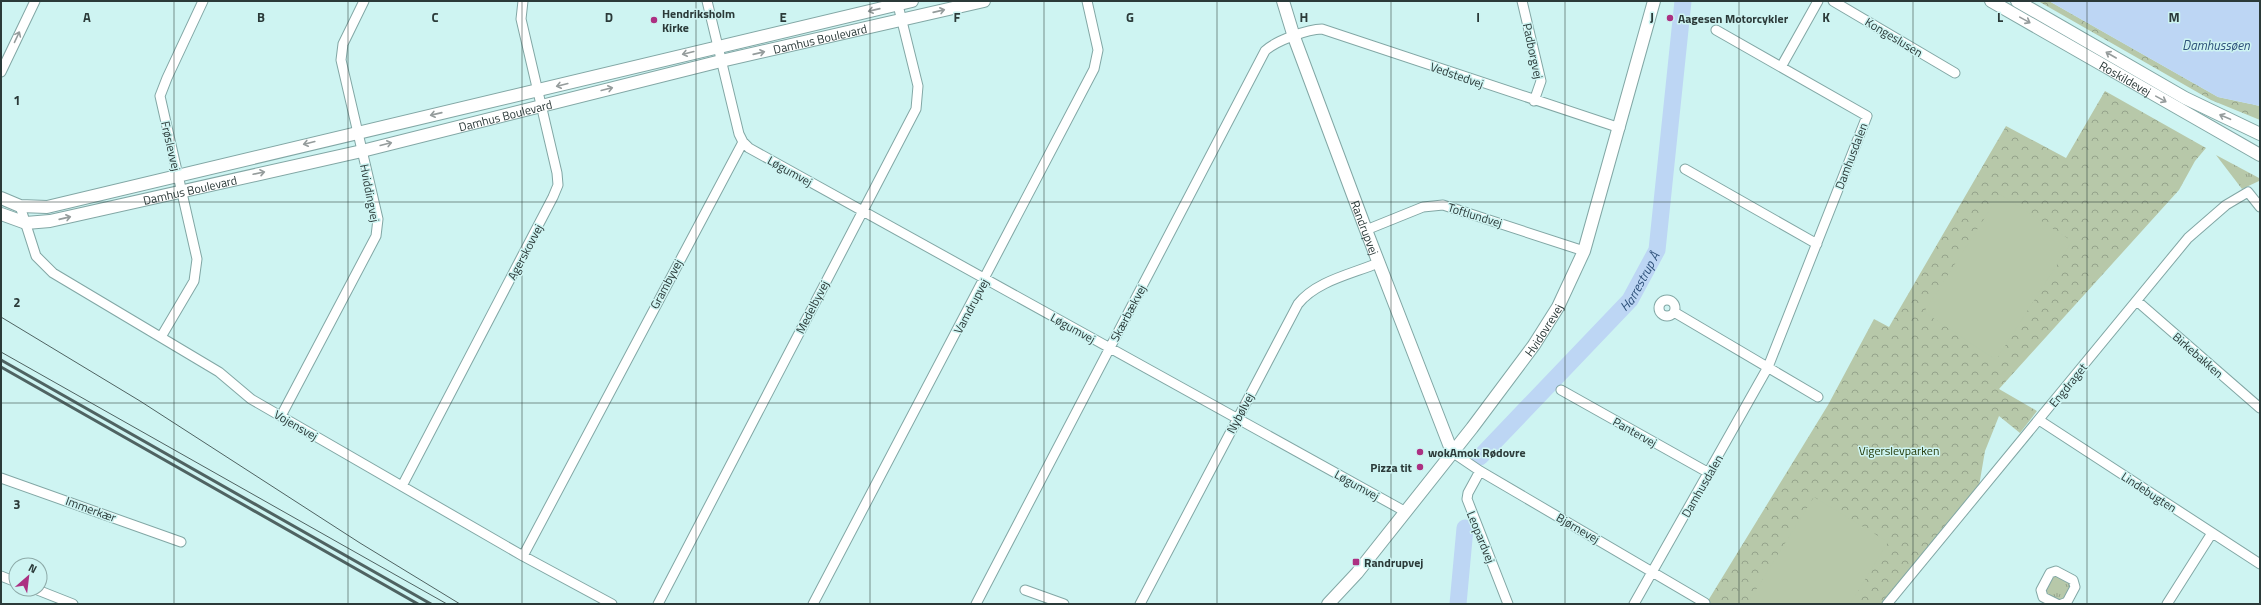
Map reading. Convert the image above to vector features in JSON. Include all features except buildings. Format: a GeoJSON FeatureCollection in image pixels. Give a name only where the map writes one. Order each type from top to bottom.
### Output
{"type":"FeatureCollection","features":[{"type":"Feature","properties":{"kind":"street"},"geometry":{"type":"LineString","coordinates":[[1,72],[35,1]]}},
{"type":"Feature","properties":{"kind":"street","name":"Frøslevvej"},"geometry":{"type":"LineString","coordinates":[[161,337],[194,281],[197,259],[160,96],[203,1]]}},
{"type":"Feature","properties":{"kind":"street","name":"Hviddingvej"},"geometry":{"type":"LineString","coordinates":[[281,416],[376,236],[378,219],[341,60],[341,51],[364,1]]}},
{"type":"Feature","properties":{"kind":"street","name":"Agerskovvej"},"geometry":{"type":"LineString","coordinates":[[402,486],[554,197],[558,185],[557,173],[521,19],[523,1]]}},
{"type":"Feature","properties":{"kind":"street"},"geometry":{"type":"LineString","coordinates":[[707,1],[721,62],[743,142]]}},
{"type":"Feature","properties":{"kind":"street","name":"Damhus Boulevard"},"geometry":{"type":"LineString","coordinates":[[1,198],[20,206],[34,208],[47,207],[897,3],[912,1]]}},
{"type":"Feature","properties":{"kind":"street","name":"Damhus Boulevard"},"geometry":{"type":"LineString","coordinates":[[26,223],[50,222],[181,190],[362,151],[541,105],[984,1]]}},
{"type":"Feature","properties":{"kind":"street","name":"Vamdrupvej"},"geometry":{"type":"LineString","coordinates":[[814,604],[1098,60],[1098,50],[1087,1]]}},
{"type":"Feature","properties":{"kind":"street","name":"Randrupvej"},"geometry":{"type":"LineString","coordinates":[[1283,1],[1294,37],[1378,264],[1452,452]]}},
{"type":"Feature","properties":{"kind":"street","name":"Padborgvej"},"geometry":{"type":"LineString","coordinates":[[1522,1],[1540,81],[1534,101]]}},
{"type":"Feature","properties":{"kind":"street","name":"Hvidovrevej"},"geometry":{"type":"LineString","coordinates":[[1328,604],[1357,573],[1406,512],[1534,345],[1558,307],[1584,251],[1620,128],[1654,1]]}},
{"type":"Feature","properties":{"kind":"street"},"geometry":{"type":"LineString","coordinates":[[1781,67],[1818,1]]}},
{"type":"Feature","properties":{"kind":"street","name":"Kongeslusen"},"geometry":{"type":"LineString","coordinates":[[1833,1],[1955,73]]}},
{"type":"Feature","properties":{"kind":"street","name":"Roskildevej"},"geometry":{"type":"LineString","coordinates":[[1990,1],[2164,101],[2189,113],[2260,155]]}},
{"type":"Feature","properties":{"kind":"street","name":"Roskildevej"},"geometry":{"type":"LineString","coordinates":[[2017,1],[2185,98],[2260,134]]}},
{"type":"Feature","properties":{"kind":"street","name":"Medelbyvej"},"geometry":{"type":"LineString","coordinates":[[658,604],[913,116],[918,102],[918,86],[897,3]]}},
{"type":"Feature","properties":{"kind":"street","name":"Vedstedvej"},"geometry":{"type":"LineString","coordinates":[[1294,37],[1322,29],[1534,101],[1620,128]]}},
{"type":"Feature","properties":{"kind":"street","name":"Damhusdalen"},"geometry":{"type":"LineString","coordinates":[[1634,604],[1768,367],[1867,116],[1716,30]]}},
{"type":"Feature","properties":{"kind":"street","name":"Skærbækvej"},"geometry":{"type":"LineString","coordinates":[[976,604],[1265,51],[1274,44],[1294,37]]}},
{"type":"Feature","properties":{"kind":"street"},"geometry":{"type":"LineString","coordinates":[[2189,113],[2260,146]]}},
{"type":"Feature","properties":{"kind":"street","name":"Løgumvej"},"geometry":{"type":"LineString","coordinates":[[743,142],[756,152],[1406,512]]}},
{"type":"Feature","properties":{"kind":"street","name":"Grambyvej"},"geometry":{"type":"LineString","coordinates":[[523,556],[743,142]]}},
{"type":"Feature","properties":{"kind":"street"},"geometry":{"type":"LineString","coordinates":[[1685,169],[1817,244]]}},
{"type":"Feature","properties":{"kind":"street","name":"Engdraget"},"geometry":{"type":"LineString","coordinates":[[1887,604],[2188,238],[2226,205],[2248,192],[2260,207]]}},
{"type":"Feature","properties":{"kind":"street","name":"Toftlundvej"},"geometry":{"type":"LineString","coordinates":[[1366,230],[1423,208],[1443,205],[1584,251]]}},
{"type":"Feature","properties":{"kind":"street","name":"Vojensvej"},"geometry":{"type":"LineString","coordinates":[[20,206],[36,256],[53,273],[219,372],[251,399],[523,556],[612,604]]}},
{"type":"Feature","properties":{"kind":"street"},"geometry":{"type":"LineString","coordinates":[[1,214],[26,223]]}},
{"type":"Feature","properties":{"kind":"street","name":"Nybølvej"},"geometry":{"type":"LineString","coordinates":[[1140,604],[1298,304],[1306,293],[1378,264]]}},
{"type":"Feature","properties":{"kind":"street","name":"Birkebakken"},"geometry":{"type":"LineString","coordinates":[[2137,301],[2260,408]]}},
{"type":"Feature","properties":{"kind":"street"},"geometry":{"type":"LineString","coordinates":[[1674,312],[1818,397]]}},
{"type":"Feature","properties":{"kind":"street","name":"Pantervej"},"geometry":{"type":"LineString","coordinates":[[1561,390],[1709,473]]}},
{"type":"Feature","properties":{"kind":"street","name":"Lindebugten"},"geometry":{"type":"LineString","coordinates":[[2039,420],[2260,564]]}},
{"type":"Feature","properties":{"kind":"street","name":"Bjørnevej"},"geometry":{"type":"LineString","coordinates":[[1452,452],[1480,471],[1705,602]]}},
{"type":"Feature","properties":{"kind":"street","name":"Leopardvej"},"geometry":{"type":"LineString","coordinates":[[1480,471],[1468,493],[1467,500],[1508,604]]}},
{"type":"Feature","properties":{"kind":"street","name":"Immerkær"},"geometry":{"type":"LineString","coordinates":[[1,478],[181,542]]}},
{"type":"Feature","properties":{"kind":"street"},"geometry":{"type":"LineString","coordinates":[[2168,604],[2212,533]]}},
{"type":"Feature","properties":{"kind":"street"},"geometry":{"type":"LineString","coordinates":[[2053,604],[2043,596],[2041,590],[2050,573],[2056,570],[2073,580],[2075,587],[2067,603]]}},
{"type":"Feature","properties":{"kind":"street"},"geometry":{"type":"LineString","coordinates":[[1025,590],[1064,604]]}},
{"type":"Feature","properties":{"kind":"street"},"geometry":{"type":"LineString","coordinates":[[48,594],[74,604]]}},
{"type":"Feature","properties":{"kind":"green space"},"geometry":{"type":"Polygon","coordinates":[[[2038,1],[2049,1],[2218,97],[2260,106],[2260,120],[2211,100],[2038,1]]]}},
{"type":"Feature","properties":{"kind":"green space","name":"Vigerslevparken"},"geometry":{"type":"Polygon","coordinates":[[[2105,91],[2206,148],[2195,161],[2179,190],[1999,389],[2037,411],[2020,433],[1999,416],[1985,451],[1979,486],[1883,604],[1706,604],[1828,405],[1874,319],[1889,327],[2006,126],[2066,158],[2105,91]]]}},
{"type":"Feature","properties":{"kind":"green space"},"geometry":{"type":"Polygon","coordinates":[[[2216,155],[2259,178],[2259,181],[2242,189],[2216,155]]]}},
{"type":"Feature","properties":{"kind":"green space"},"geometry":{"type":"Polygon","coordinates":[[[2000,194],[2072,241],[1996,360],[1924,312],[2000,194]]]}},
{"type":"Feature","properties":{"kind":"green space"},"geometry":{"type":"Polygon","coordinates":[[[1814,497],[1888,542],[1850,604],[1747,604],[1814,497]]]}},
{"type":"Feature","properties":{"kind":"green space"},"geometry":{"type":"Polygon","coordinates":[[[2055,575],[2069,582],[2071,588],[2065,599],[2060,601],[2044,592],[2051,578],[2055,575]]]}},
{"type":"Feature","properties":{"kind":"water","name":"Damhussøen"},"geometry":{"type":"Polygon","coordinates":[[[2049,1],[2260,1],[2260,106],[2218,97],[2049,1]]]}},
{"type":"Feature","properties":{"kind":"waterway","name":"Harrestrup Å"},"geometry":{"type":"LineString","coordinates":[[1480,457],[1630,300],[1657,250],[1683,1]]}},
{"type":"Feature","properties":{"kind":"waterway","name":"Harrestrup Å"},"geometry":{"type":"LineString","coordinates":[[1458,604],[1465,528]]}},
{"type":"Feature","properties":{"kind":"tram line"},"geometry":{"type":"LineString","coordinates":[[1,317],[140,401],[360,543],[460,604]]}},
{"type":"Feature","properties":{"kind":"tram line"},"geometry":{"type":"LineString","coordinates":[[1,352],[447,604]]}},
{"type":"Feature","properties":{"kind":"railway"},"geometry":{"type":"LineString","coordinates":[[1,360],[431,604]]}},
{"type":"Feature","properties":{"kind":"railway"},"geometry":{"type":"LineString","coordinates":[[1,367],[418,604]]}},
{"type":"Feature","properties":{"kind":"place","name":"Aagesen Motorcykler"},"geometry":{"type":"Point","coordinates":[1670,18]}},
{"type":"Feature","properties":{"kind":"place","name":"Hendriksholm Kirke"},"geometry":{"type":"Point","coordinates":[654,20]}},
{"type":"Feature","properties":{"kind":"place","name":"wokAmok Rødovre"},"geometry":{"type":"Point","coordinates":[1420,452]}},
{"type":"Feature","properties":{"kind":"place","name":"Pizza tit"},"geometry":{"type":"Point","coordinates":[1420,467]}},
{"type":"Feature","properties":{"kind":"place","name":"Randrupvej"},"geometry":{"type":"Point","coordinates":[1356,562]}}]}
